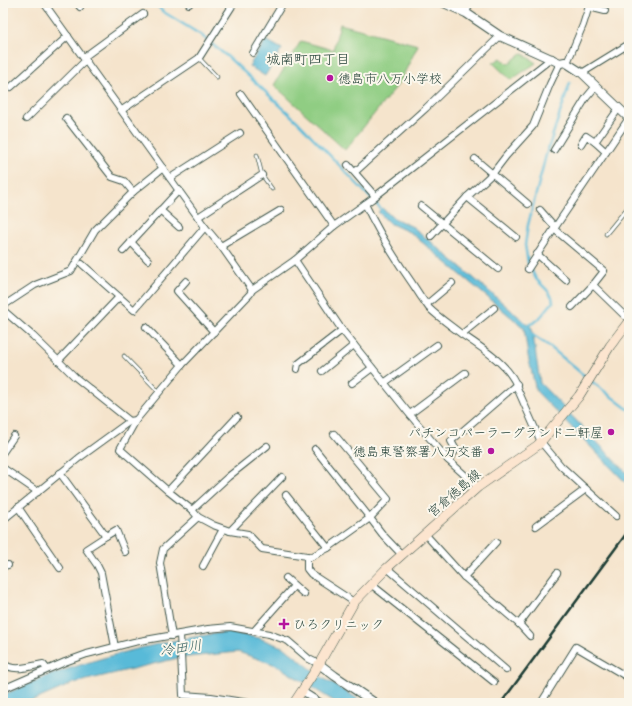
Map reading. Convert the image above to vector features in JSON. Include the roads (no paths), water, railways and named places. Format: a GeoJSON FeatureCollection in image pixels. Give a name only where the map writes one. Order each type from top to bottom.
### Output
{"type":"FeatureCollection","features":[{"type":"Feature","properties":{"kind":"main road","name":"宮倉徳島線"},"geometry":{"type":"LineString","coordinates":[[304,688],[354,602],[402,554],[426,535],[478,487],[541,442],[579,396],[610,346],[629,320]]}},
{"type":"Feature","properties":{"kind":"main road"},"geometry":{"type":"LineString","coordinates":[[294,703],[304,688]]}},
{"type":"Feature","properties":{"kind":"street"},"geometry":{"type":"LineString","coordinates":[[44,3],[252,290]]}},
{"type":"Feature","properties":{"kind":"street"},"geometry":{"type":"LineString","coordinates":[[122,110],[199,58],[234,3]]}},
{"type":"Feature","properties":{"kind":"street"},"geometry":{"type":"LineString","coordinates":[[253,53],[283,3]]}},
{"type":"Feature","properties":{"kind":"street"},"geometry":{"type":"LineString","coordinates":[[444,3],[466,13],[500,36],[564,63],[582,73],[629,118],[528,268]]}},
{"type":"Feature","properties":{"kind":"street"},"geometry":{"type":"LineString","coordinates":[[466,13],[470,3]]}},
{"type":"Feature","properties":{"kind":"street"},"geometry":{"type":"LineString","coordinates":[[431,236],[467,197],[493,173],[533,126],[550,84],[564,63],[583,25],[589,5],[605,10]]}},
{"type":"Feature","properties":{"kind":"street"},"geometry":{"type":"LineString","coordinates":[[26,120],[85,58],[143,14]]}},
{"type":"Feature","properties":{"kind":"street"},"geometry":{"type":"LineString","coordinates":[[11,87],[68,36]]}},
{"type":"Feature","properties":{"kind":"street"},"geometry":{"type":"LineString","coordinates":[[355,172],[426,108],[500,36]]}},
{"type":"Feature","properties":{"kind":"street"},"geometry":{"type":"LineString","coordinates":[[582,73],[629,44]]}},
{"type":"Feature","properties":{"kind":"street"},"geometry":{"type":"LineString","coordinates":[[3,520],[60,473],[133,421],[160,392],[182,365],[250,294],[252,290],[295,260],[334,226],[365,204],[552,58]]}},
{"type":"Feature","properties":{"kind":"street"},"geometry":{"type":"LineString","coordinates":[[554,150],[586,98],[596,86]]}},
{"type":"Feature","properties":{"kind":"street"},"geometry":{"type":"LineString","coordinates":[[241,94],[334,226]]}},
{"type":"Feature","properties":{"kind":"street"},"geometry":{"type":"LineString","coordinates":[[595,142],[619,108]]}},
{"type":"Feature","properties":{"kind":"street"},"geometry":{"type":"LineString","coordinates":[[66,118],[112,177],[124,181],[133,192]]}},
{"type":"Feature","properties":{"kind":"street"},"geometry":{"type":"LineString","coordinates":[[170,178],[240,133]]}},
{"type":"Feature","properties":{"kind":"street"},"geometry":{"type":"LineString","coordinates":[[581,144],[586,136],[606,152]]}},
{"type":"Feature","properties":{"kind":"street"},"geometry":{"type":"LineString","coordinates":[[475,159],[528,204]]}},
{"type":"Feature","properties":{"kind":"street"},"geometry":{"type":"LineString","coordinates":[[348,165],[374,196]]}},
{"type":"Feature","properties":{"kind":"street"},"geometry":{"type":"LineString","coordinates":[[3,306],[35,285],[71,271],[95,230],[133,192],[163,168]]}},
{"type":"Feature","properties":{"kind":"street"},"geometry":{"type":"LineString","coordinates":[[198,217],[262,175]]}},
{"type":"Feature","properties":{"kind":"street"},"geometry":{"type":"LineString","coordinates":[[123,252],[179,190]]}},
{"type":"Feature","properties":{"kind":"street"},"geometry":{"type":"LineString","coordinates":[[467,197],[516,237]]}},
{"type":"Feature","properties":{"kind":"street"},"geometry":{"type":"LineString","coordinates":[[365,204],[378,232],[398,264],[427,304],[446,322],[482,348],[506,368],[517,384],[518,390],[541,442],[562,466],[616,516]]}},
{"type":"Feature","properties":{"kind":"street"},"geometry":{"type":"LineString","coordinates":[[421,206],[498,269]]}},
{"type":"Feature","properties":{"kind":"street"},"geometry":{"type":"LineString","coordinates":[[160,210],[179,227]]}},
{"type":"Feature","properties":{"kind":"street"},"geometry":{"type":"LineString","coordinates":[[221,246],[281,210]]}},
{"type":"Feature","properties":{"kind":"street"},"geometry":{"type":"LineString","coordinates":[[540,210],[555,228],[604,271],[572,307]]}},
{"type":"Feature","properties":{"kind":"street"},"geometry":{"type":"LineString","coordinates":[[82,264],[134,310],[205,227]]}},
{"type":"Feature","properties":{"kind":"street"},"geometry":{"type":"LineString","coordinates":[[131,242],[148,260]]}},
{"type":"Feature","properties":{"kind":"street"},"geometry":{"type":"LineString","coordinates":[[537,254],[566,280]]}},
{"type":"Feature","properties":{"kind":"street"},"geometry":{"type":"LineString","coordinates":[[295,260],[342,330],[384,383],[448,460],[478,487]]}},
{"type":"Feature","properties":{"kind":"street"},"geometry":{"type":"LineString","coordinates":[[186,281],[177,291],[214,332]]}},
{"type":"Feature","properties":{"kind":"street"},"geometry":{"type":"LineString","coordinates":[[427,304],[452,283]]}},
{"type":"Feature","properties":{"kind":"street"},"geometry":{"type":"LineString","coordinates":[[593,285],[629,320]]}},
{"type":"Feature","properties":{"kind":"street"},"geometry":{"type":"LineString","coordinates":[[58,361],[119,298]]}},
{"type":"Feature","properties":{"kind":"street"},"geometry":{"type":"LineString","coordinates":[[462,334],[494,308]]}},
{"type":"Feature","properties":{"kind":"street"},"geometry":{"type":"LineString","coordinates":[[3,310],[33,336],[75,377],[133,421]]}},
{"type":"Feature","properties":{"kind":"street"},"geometry":{"type":"LineString","coordinates":[[146,327],[182,365]]}},
{"type":"Feature","properties":{"kind":"street"},"geometry":{"type":"LineString","coordinates":[[297,369],[298,364],[342,330]]}},
{"type":"Feature","properties":{"kind":"street"},"geometry":{"type":"LineString","coordinates":[[322,371],[354,345]]}},
{"type":"Feature","properties":{"kind":"street"},"geometry":{"type":"LineString","coordinates":[[384,383],[437,345]]}},
{"type":"Feature","properties":{"kind":"street"},"geometry":{"type":"LineString","coordinates":[[352,383],[372,368]]}},
{"type":"Feature","properties":{"kind":"street"},"geometry":{"type":"LineString","coordinates":[[410,414],[465,373]]}},
{"type":"Feature","properties":{"kind":"street"},"geometry":{"type":"LineString","coordinates":[[448,460],[456,450],[451,441],[517,384]]}},
{"type":"Feature","properties":{"kind":"street"},"geometry":{"type":"LineString","coordinates":[[168,491],[237,417]]}},
{"type":"Feature","properties":{"kind":"street"},"geometry":{"type":"LineString","coordinates":[[133,421],[120,449],[192,510],[198,517],[223,529],[248,534],[262,549],[311,557],[328,548],[370,518],[388,498],[334,434]]}},
{"type":"Feature","properties":{"kind":"street"},"geometry":{"type":"LineString","coordinates":[[3,452],[14,436]]}},
{"type":"Feature","properties":{"kind":"street"},"geometry":{"type":"LineString","coordinates":[[192,510],[228,477],[267,446]]}},
{"type":"Feature","properties":{"kind":"street"},"geometry":{"type":"LineString","coordinates":[[315,449],[383,535],[402,554]]}},
{"type":"Feature","properties":{"kind":"street"},"geometry":{"type":"LineString","coordinates":[[3,468],[38,492]]}},
{"type":"Feature","properties":{"kind":"street"},"geometry":{"type":"LineString","coordinates":[[60,473],[106,536]]}},
{"type":"Feature","properties":{"kind":"street"},"geometry":{"type":"LineString","coordinates":[[230,531],[282,477]]}},
{"type":"Feature","properties":{"kind":"street"},"geometry":{"type":"LineString","coordinates":[[536,526],[586,489]]}},
{"type":"Feature","properties":{"kind":"street"},"geometry":{"type":"LineString","coordinates":[[286,494],[328,548]]}},
{"type":"Feature","properties":{"kind":"street"},"geometry":{"type":"LineString","coordinates":[[18,507],[60,568]]}},
{"type":"Feature","properties":{"kind":"street"},"geometry":{"type":"LineString","coordinates":[[172,636],[160,564],[163,549],[198,517]]}},
{"type":"Feature","properties":{"kind":"street"},"geometry":{"type":"LineString","coordinates":[[203,566],[223,529]]}},
{"type":"Feature","properties":{"kind":"street"},"geometry":{"type":"LineString","coordinates":[[115,647],[101,573],[86,549],[116,530],[125,552]]}},
{"type":"Feature","properties":{"kind":"street"},"geometry":{"type":"LineString","coordinates":[[426,535],[464,577],[519,624],[530,636]]}},
{"type":"Feature","properties":{"kind":"street"},"geometry":{"type":"LineString","coordinates":[[464,577],[496,542]]}},
{"type":"Feature","properties":{"kind":"street"},"geometry":{"type":"LineString","coordinates":[[306,556],[308,569],[311,574],[354,602]]}},
{"type":"Feature","properties":{"kind":"street"},"geometry":{"type":"LineString","coordinates":[[387,568],[506,670]]}},
{"type":"Feature","properties":{"kind":"street"},"geometry":{"type":"LineString","coordinates":[[519,624],[557,573]]}},
{"type":"Feature","properties":{"kind":"street"},"geometry":{"type":"LineString","coordinates":[[286,578],[304,594]]}},
{"type":"Feature","properties":{"kind":"street"},"geometry":{"type":"LineString","coordinates":[[372,585],[494,682]]}},
{"type":"Feature","properties":{"kind":"street"},"geometry":{"type":"LineString","coordinates":[[254,631],[294,586]]}},
{"type":"Feature","properties":{"kind":"street"},"geometry":{"type":"LineString","coordinates":[[3,689],[47,669],[87,654],[180,634],[230,627],[269,634],[288,641],[317,667],[335,676],[375,703]]}},
{"type":"Feature","properties":{"kind":"street"},"geometry":{"type":"LineString","coordinates":[[180,634],[183,695],[211,697],[249,703]]}},
{"type":"Feature","properties":{"kind":"street"},"geometry":{"type":"LineString","coordinates":[[542,703],[576,647],[629,678]]}},
{"type":"Feature","properties":{"kind":"street"},"geometry":{"type":"LineString","coordinates":[[3,663],[14,669],[43,664],[47,669]]}},
{"type":"Feature","properties":{"kind":"street"},"geometry":{"type":"LineString","coordinates":[[304,688],[321,703]]}},
{"type":"Feature","properties":{"kind":"lane"},"geometry":{"type":"LineString","coordinates":[[199,58],[216,77]]}},
{"type":"Feature","properties":{"kind":"lane"},"geometry":{"type":"LineString","coordinates":[[257,156],[262,175],[272,189]]}},
{"type":"Feature","properties":{"kind":"lane"},"geometry":{"type":"LineString","coordinates":[[606,234],[629,206]]}},
{"type":"Feature","properties":{"kind":"lane"},"geometry":{"type":"LineString","coordinates":[[124,356],[160,392]]}},
{"type":"Feature","properties":{"kind":"water"},"geometry":{"type":"Polygon","coordinates":[[[266,40],[282,49],[265,76],[249,66],[266,40]]]}},
{"type":"Feature","properties":{"kind":"water"},"geometry":{"type":"Polygon","coordinates":[[[382,208],[392,217],[413,227],[532,328],[540,383],[629,475],[629,486],[536,391],[528,356],[524,328],[411,233],[389,223],[378,212],[382,208]]]}},
{"type":"Feature","properties":{"kind":"water","name":"冷田川"},"geometry":{"type":"Polygon","coordinates":[[[228,632],[259,638],[285,648],[321,677],[365,703],[337,703],[276,665],[238,652],[178,658],[74,683],[28,703],[3,703],[3,695],[45,677],[80,665],[164,643],[228,632]]]}},
{"type":"Feature","properties":{"kind":"waterway"},"geometry":{"type":"LineString","coordinates":[[155,3],[162,11],[201,35],[229,58],[298,122],[383,211]]}},
{"type":"Feature","properties":{"kind":"waterway"},"geometry":{"type":"LineString","coordinates":[[526,327],[538,320],[553,302],[552,297],[547,290],[536,279],[528,263],[525,245],[528,225],[546,155],[570,83]]}},
{"type":"Feature","properties":{"kind":"waterway"},"geometry":{"type":"LineString","coordinates":[[531,334],[549,346],[587,378]]}},
{"type":"Feature","properties":{"kind":"waterway"},"geometry":{"type":"LineString","coordinates":[[591,381],[629,410]]}},
{"type":"Feature","properties":{"kind":"railway"},"geometry":{"type":"LineString","coordinates":[[501,703],[629,530]]}},
{"type":"Feature","properties":{"kind":"place","name":"徳島市八万小学校"},"geometry":{"type":"Point","coordinates":[330,78]}},
{"type":"Feature","properties":{"kind":"place","name":"パチンコパーラーグランド二軒屋"},"geometry":{"type":"Point","coordinates":[611,432]}},
{"type":"Feature","properties":{"kind":"place","name":"徳島東警察署八万交番"},"geometry":{"type":"Point","coordinates":[491,451]}},
{"type":"Feature","properties":{"kind":"place","name":"ひろクリニック"},"geometry":{"type":"Point","coordinates":[284,624]}},
{"type":"Feature","properties":{"kind":"district","name":"城南町四丁目"},"geometry":{"type":"Point","coordinates":[308,59]}}]}
